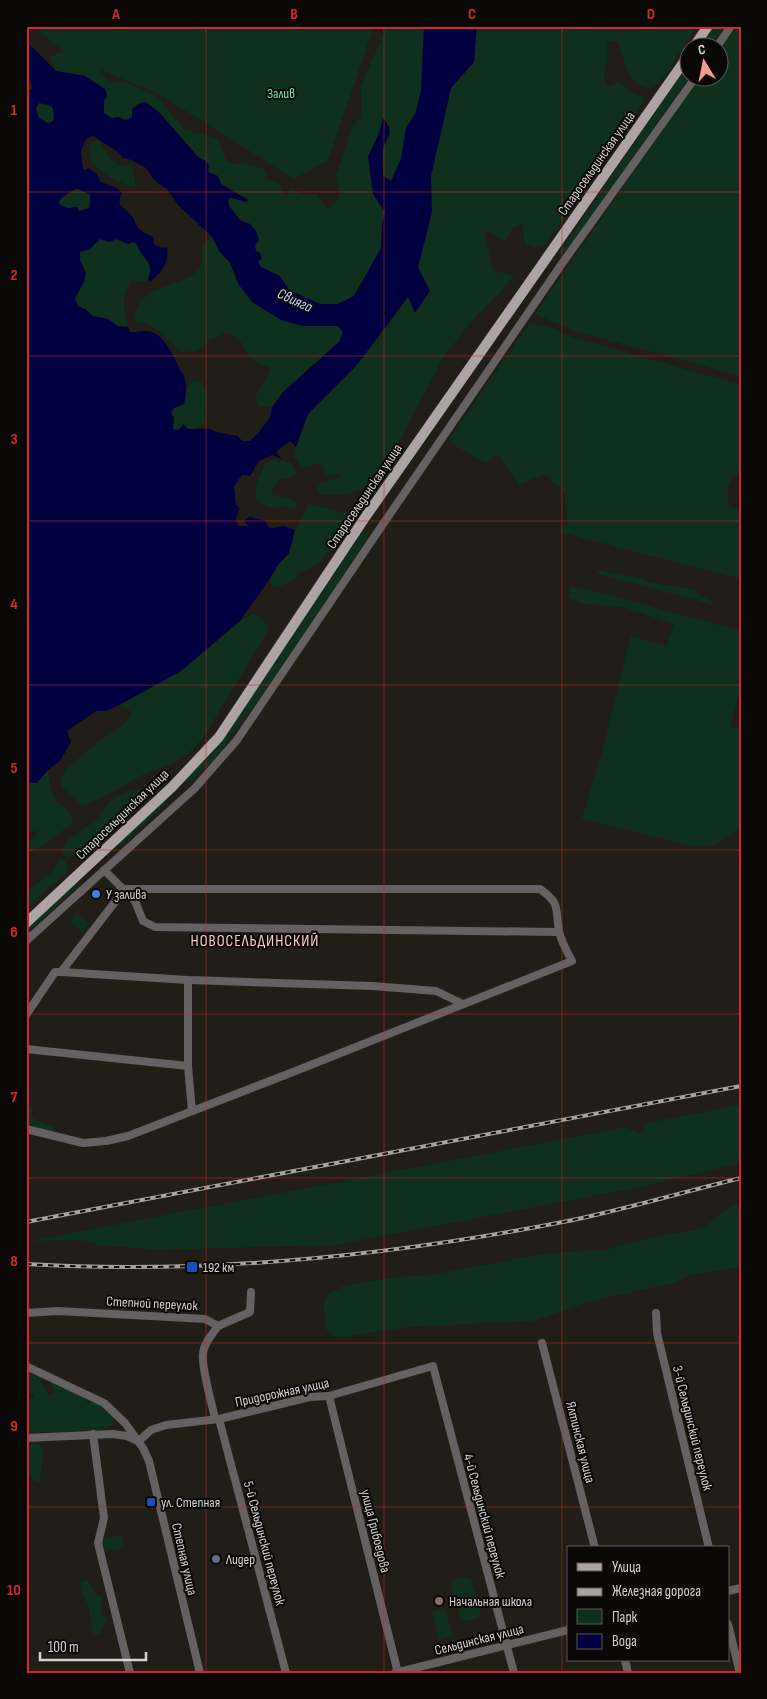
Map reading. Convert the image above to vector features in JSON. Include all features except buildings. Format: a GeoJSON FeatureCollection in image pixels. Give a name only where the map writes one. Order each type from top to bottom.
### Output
{"type":"FeatureCollection","features":[{"type":"Feature","properties":{"kind":"main road"},"geometry":{"type":"LineString","coordinates":[[700,38],[708,26]]}},
{"type":"Feature","properties":{"kind":"main road","name":"Старосельдинская улица"},"geometry":{"type":"LineString","coordinates":[[26,923],[172,787],[219,737],[364,519],[680,66]]}},
{"type":"Feature","properties":{"kind":"street"},"geometry":{"type":"LineString","coordinates":[[723,38],[731,26]]}},
{"type":"Feature","properties":{"kind":"street"},"geometry":{"type":"LineString","coordinates":[[26,941],[195,788],[237,740],[555,274],[688,88]]}},
{"type":"Feature","properties":{"kind":"street"},"geometry":{"type":"LineString","coordinates":[[172,787],[183,798]]}},
{"type":"Feature","properties":{"kind":"street"},"geometry":{"type":"LineString","coordinates":[[104,870],[135,901],[143,921],[155,927],[559,932]]}},
{"type":"Feature","properties":{"kind":"street"},"geometry":{"type":"LineString","coordinates":[[26,1129],[82,1143],[106,1141],[128,1136],[572,961],[559,932],[558,908],[550,896],[540,889],[125,889]]}},
{"type":"Feature","properties":{"kind":"street"},"geometry":{"type":"LineString","coordinates":[[61,972],[125,889]]}},
{"type":"Feature","properties":{"kind":"street"},"geometry":{"type":"LineString","coordinates":[[26,1015],[55,972],[436,991],[463,1004]]}},
{"type":"Feature","properties":{"kind":"street"},"geometry":{"type":"LineString","coordinates":[[188,980],[188,1066],[192,1111]]}},
{"type":"Feature","properties":{"kind":"street"},"geometry":{"type":"LineString","coordinates":[[26,1049],[188,1066]]}},
{"type":"Feature","properties":{"kind":"street"},"geometry":{"type":"LineString","coordinates":[[218,1326],[250,1312],[252,1292]]}},
{"type":"Feature","properties":{"kind":"street","name":"Степной переулок"},"geometry":{"type":"LineString","coordinates":[[26,1313],[58,1311],[205,1319],[218,1326]]}},
{"type":"Feature","properties":{"kind":"street","name":"3-й Сельдинский переулок"},"geometry":{"type":"LineString","coordinates":[[656,1313],[657,1333],[709,1546]]}},
{"type":"Feature","properties":{"kind":"street","name":"5-й Сельдинский переулок"},"geometry":{"type":"LineString","coordinates":[[218,1326],[207,1342],[203,1352],[203,1362],[286,1673]]}},
{"type":"Feature","properties":{"kind":"street","name":"Ялтинская улица"},"geometry":{"type":"LineString","coordinates":[[542,1343],[594,1546]]}},
{"type":"Feature","properties":{"kind":"street","name":"Степная улица"},"geometry":{"type":"LineString","coordinates":[[26,1366],[104,1403],[125,1423],[139,1441],[149,1461],[200,1673]]}},
{"type":"Feature","properties":{"kind":"street","name":"Придорожная улица"},"geometry":{"type":"LineString","coordinates":[[139,1441],[151,1430],[166,1425],[217,1419],[310,1397],[329,1396],[433,1366]]}},
{"type":"Feature","properties":{"kind":"street","name":"4-й Сельдинский переулок"},"geometry":{"type":"LineString","coordinates":[[433,1366],[514,1673]]}},
{"type":"Feature","properties":{"kind":"street","name":"улица Грибоедова"},"geometry":{"type":"LineString","coordinates":[[329,1396],[397,1673]]}},
{"type":"Feature","properties":{"kind":"street"},"geometry":{"type":"LineString","coordinates":[[93,1434],[104,1518],[98,1543],[130,1673]]}},
{"type":"Feature","properties":{"kind":"street"},"geometry":{"type":"LineString","coordinates":[[26,1438],[93,1434],[127,1436],[139,1441]]}},
{"type":"Feature","properties":{"kind":"street","name":"Сельдинская улица"},"geometry":{"type":"LineString","coordinates":[[397,1673],[567,1630]]}},
{"type":"Feature","properties":{"kind":"street"},"geometry":{"type":"LineString","coordinates":[[730,1632],[740,1673]]}},
{"type":"Feature","properties":{"kind":"green space","name":"Залив"},"geometry":{"type":"Polygon","coordinates":[[[33,26],[374,26],[328,160],[294,179],[159,94],[99,69],[108,81],[129,83],[157,97],[185,130],[217,138],[227,161],[234,164],[245,163],[262,168],[266,174],[266,179],[278,183],[286,197],[292,186],[299,194],[317,195],[326,208],[331,207],[340,197],[335,174],[341,163],[352,127],[361,116],[361,85],[387,26],[424,26],[421,91],[415,114],[406,128],[401,159],[391,181],[383,176],[383,149],[390,134],[383,119],[379,134],[368,156],[373,194],[385,212],[382,224],[381,248],[354,296],[338,304],[320,304],[289,290],[269,270],[261,267],[257,262],[262,258],[260,253],[256,251],[250,224],[236,214],[228,198],[246,202],[248,199],[220,183],[208,172],[206,161],[198,157],[180,136],[132,117],[126,120],[118,117],[112,119],[104,114],[104,101],[85,76],[56,71],[50,57],[58,53],[66,53],[33,26]]]}},
{"type":"Feature","properties":{"kind":"green space"},"geometry":{"type":"Polygon","coordinates":[[[477,26],[505,26],[506,28],[506,26],[576,26],[598,37],[578,26],[697,26],[689,38],[680,38],[680,52],[664,77],[653,88],[637,84],[628,72],[617,41],[607,42],[608,58],[604,74],[605,83],[610,87],[619,82],[633,93],[644,98],[639,109],[569,213],[544,245],[534,248],[525,244],[522,224],[513,227],[507,239],[500,239],[492,233],[485,232],[492,270],[515,276],[472,321],[444,356],[383,473],[368,485],[355,492],[341,495],[322,495],[317,490],[320,483],[339,478],[340,475],[325,475],[323,472],[324,467],[317,463],[306,467],[300,465],[294,457],[296,447],[308,414],[357,365],[409,296],[415,312],[418,267],[432,212],[431,176],[451,88],[474,62],[477,26]]]}},
{"type":"Feature","properties":{"kind":"green space"},"geometry":{"type":"Polygon","coordinates":[[[715,26],[725,26],[716,38],[706,38],[715,26]]]}},
{"type":"Feature","properties":{"kind":"green space"},"geometry":{"type":"Polygon","coordinates":[[[735,26],[741,26],[741,376],[575,331],[537,315],[537,311],[692,88],[730,88],[730,38],[727,38],[735,26]]]}},
{"type":"Feature","properties":{"kind":"green space"},"geometry":{"type":"Polygon","coordinates":[[[680,76],[681,88],[577,238],[567,250],[558,254],[680,76]]]}},
{"type":"Feature","properties":{"kind":"green space"},"geometry":{"type":"Polygon","coordinates":[[[39,103],[52,107],[54,118],[52,122],[48,123],[39,118],[36,108],[39,103]]]}},
{"type":"Feature","properties":{"kind":"green space"},"geometry":{"type":"Polygon","coordinates":[[[98,140],[102,148],[117,165],[132,165],[136,186],[134,188],[104,173],[90,160],[89,147],[98,140]]]}},
{"type":"Feature","properties":{"kind":"green space"},"geometry":{"type":"Polygon","coordinates":[[[75,189],[87,192],[90,195],[90,204],[87,209],[79,211],[77,207],[68,208],[60,205],[59,201],[75,189]]]}},
{"type":"Feature","properties":{"kind":"green space"},"geometry":{"type":"Polygon","coordinates":[[[212,237],[219,251],[230,263],[239,285],[281,320],[303,326],[338,326],[343,332],[339,342],[283,392],[272,407],[259,406],[255,396],[266,380],[270,368],[251,359],[239,339],[228,332],[211,339],[197,351],[180,352],[155,329],[135,321],[137,309],[150,294],[190,276],[198,270],[202,262],[202,249],[212,237]]]}},
{"type":"Feature","properties":{"kind":"green space"},"geometry":{"type":"Polygon","coordinates":[[[100,239],[109,242],[117,239],[127,243],[134,242],[140,248],[151,270],[146,282],[132,281],[125,292],[124,303],[128,327],[118,326],[108,319],[93,316],[78,306],[75,299],[84,282],[86,273],[80,260],[80,252],[90,249],[100,239]]]}},
{"type":"Feature","properties":{"kind":"green space"},"geometry":{"type":"Polygon","coordinates":[[[530,323],[546,326],[572,337],[741,385],[741,476],[733,476],[728,487],[728,499],[730,507],[741,510],[741,579],[559,532],[567,522],[565,493],[544,474],[519,485],[499,456],[494,455],[486,463],[455,446],[449,439],[530,323]]]}},
{"type":"Feature","properties":{"kind":"green space"},"geometry":{"type":"Polygon","coordinates":[[[194,380],[202,382],[208,396],[204,412],[206,422],[196,429],[188,429],[185,425],[176,430],[172,427],[174,418],[171,412],[174,408],[184,404],[186,389],[194,380]]]}},
{"type":"Feature","properties":{"kind":"green space"},"geometry":{"type":"Polygon","coordinates":[[[276,459],[291,463],[297,473],[292,478],[278,481],[271,494],[293,501],[296,503],[295,509],[284,507],[271,508],[257,501],[256,486],[261,472],[266,463],[276,459]]]}},
{"type":"Feature","properties":{"kind":"green space"},"geometry":{"type":"Polygon","coordinates":[[[309,504],[346,513],[348,520],[326,555],[313,567],[303,571],[289,583],[274,588],[269,580],[278,565],[289,553],[295,530],[309,504]]]}},
{"type":"Feature","properties":{"kind":"green space"},"geometry":{"type":"Polygon","coordinates":[[[367,531],[367,540],[253,708],[227,741],[222,754],[192,780],[185,783],[186,778],[220,742],[359,536],[367,531]]]}},
{"type":"Feature","properties":{"kind":"green space"},"geometry":{"type":"Polygon","coordinates":[[[597,570],[694,590],[715,605],[600,575],[597,570]]]}},
{"type":"Feature","properties":{"kind":"green space"},"geometry":{"type":"Polygon","coordinates":[[[570,587],[591,590],[741,631],[741,687],[730,727],[737,729],[741,714],[741,828],[715,845],[693,846],[582,819],[604,744],[631,636],[667,646],[674,624],[622,607],[586,604],[568,598],[570,587]]]}},
{"type":"Feature","properties":{"kind":"green space"},"geometry":{"type":"Polygon","coordinates":[[[252,614],[261,617],[269,629],[203,738],[187,754],[170,765],[146,773],[99,799],[81,805],[62,787],[62,778],[66,769],[98,742],[125,723],[132,713],[121,704],[181,671],[240,621],[252,614]]]}},
{"type":"Feature","properties":{"kind":"green space"},"geometry":{"type":"Polygon","coordinates":[[[48,770],[51,788],[56,801],[69,813],[74,822],[44,845],[26,852],[26,847],[37,833],[36,830],[26,834],[26,780],[37,783],[48,770]]]}},
{"type":"Feature","properties":{"kind":"green space"},"geometry":{"type":"Polygon","coordinates":[[[152,787],[153,791],[134,805],[102,835],[83,846],[72,856],[66,857],[63,853],[63,847],[66,842],[88,827],[111,801],[128,791],[152,787]]]}},
{"type":"Feature","properties":{"kind":"green space"},"geometry":{"type":"Polygon","coordinates":[[[165,799],[164,806],[120,846],[117,842],[165,799]]]}},
{"type":"Feature","properties":{"kind":"green space"},"geometry":{"type":"Polygon","coordinates":[[[62,858],[66,862],[67,868],[65,873],[26,909],[26,893],[53,871],[62,858]]]}},
{"type":"Feature","properties":{"kind":"green space"},"geometry":{"type":"Polygon","coordinates":[[[74,882],[78,886],[26,934],[26,925],[74,882]]]}},
{"type":"Feature","properties":{"kind":"green space"},"geometry":{"type":"Polygon","coordinates":[[[76,913],[90,924],[83,932],[70,922],[76,913]]]}},
{"type":"Feature","properties":{"kind":"green space"},"geometry":{"type":"Polygon","coordinates":[[[26,1104],[33,1108],[31,1116],[37,1121],[53,1126],[55,1131],[53,1134],[26,1123],[26,1104]]]}},
{"type":"Feature","properties":{"kind":"green space"},"geometry":{"type":"Polygon","coordinates":[[[741,1105],[741,1163],[645,1186],[336,1245],[157,1250],[99,1245],[81,1240],[34,1240],[626,1127],[638,1133],[642,1131],[646,1123],[741,1105]]]}},
{"type":"Feature","properties":{"kind":"green space"},"geometry":{"type":"Polygon","coordinates":[[[741,1204],[741,1267],[691,1275],[674,1283],[591,1301],[533,1321],[409,1327],[342,1337],[333,1336],[326,1329],[323,1303],[328,1295],[343,1286],[395,1277],[431,1275],[548,1253],[605,1250],[642,1240],[703,1228],[733,1205],[741,1204]]]}},
{"type":"Feature","properties":{"kind":"green space"},"geometry":{"type":"Polygon","coordinates":[[[29,1373],[41,1378],[44,1388],[49,1395],[52,1395],[54,1391],[49,1380],[84,1395],[85,1400],[89,1403],[98,1402],[112,1414],[114,1424],[107,1428],[85,1432],[26,1432],[26,1403],[35,1396],[26,1392],[26,1375],[29,1373]]]}},
{"type":"Feature","properties":{"kind":"green space"},"geometry":{"type":"Polygon","coordinates":[[[35,1442],[40,1444],[43,1451],[40,1481],[36,1483],[26,1471],[26,1448],[35,1442]]]}},
{"type":"Feature","properties":{"kind":"green space"},"geometry":{"type":"Polygon","coordinates":[[[121,1535],[124,1547],[104,1552],[101,1539],[121,1535]]]}},
{"type":"Feature","properties":{"kind":"green space"},"geometry":{"type":"Polygon","coordinates":[[[466,1577],[471,1580],[481,1613],[478,1618],[465,1621],[460,1618],[450,1583],[466,1577]]]}},
{"type":"Feature","properties":{"kind":"green space"},"geometry":{"type":"Polygon","coordinates":[[[87,1580],[96,1594],[102,1597],[102,1615],[107,1619],[101,1633],[96,1635],[93,1633],[88,1605],[80,1587],[82,1582],[87,1580]]]}},
{"type":"Feature","properties":{"kind":"green space"},"geometry":{"type":"Polygon","coordinates":[[[445,1608],[452,1636],[439,1640],[432,1611],[445,1608]]]}},
{"type":"Feature","properties":{"kind":"water","name":"Свияга"},"geometry":{"type":"Polygon","coordinates":[[[424,26],[477,26],[474,62],[451,88],[431,176],[432,212],[418,267],[430,291],[415,313],[408,297],[357,365],[308,414],[296,447],[290,441],[276,452],[282,459],[272,455],[259,461],[250,476],[242,475],[234,486],[236,505],[240,508],[236,518],[238,526],[248,526],[244,521],[250,517],[266,521],[268,527],[284,526],[295,530],[289,553],[278,565],[240,621],[181,671],[121,704],[106,711],[96,711],[67,731],[71,742],[60,761],[48,770],[37,783],[28,782],[26,779],[26,92],[32,89],[31,81],[26,78],[26,41],[56,71],[85,76],[105,89],[107,96],[104,101],[104,113],[112,118],[118,117],[126,120],[132,117],[132,109],[140,103],[146,102],[160,113],[198,157],[206,161],[209,166],[208,172],[218,176],[221,184],[248,200],[246,202],[232,198],[228,199],[229,206],[241,221],[250,224],[256,231],[259,240],[255,246],[256,251],[260,253],[262,258],[258,262],[261,267],[280,276],[289,290],[320,304],[338,304],[354,296],[381,248],[382,224],[385,212],[373,194],[368,156],[379,134],[383,118],[390,132],[383,151],[383,176],[391,181],[401,159],[406,128],[415,114],[421,91],[424,26]],[[39,103],[36,108],[39,118],[48,123],[52,122],[54,118],[53,108],[39,103]],[[93,136],[86,139],[81,151],[83,169],[88,168],[96,173],[101,182],[117,188],[122,193],[119,202],[121,206],[132,216],[140,230],[154,237],[154,244],[161,248],[167,247],[168,252],[164,267],[151,281],[148,280],[150,271],[148,262],[134,242],[127,244],[117,239],[109,242],[100,239],[90,249],[80,252],[80,260],[86,273],[84,282],[75,298],[78,306],[93,316],[108,319],[118,326],[128,327],[130,332],[153,332],[166,344],[184,375],[186,386],[184,404],[174,408],[171,412],[174,418],[173,429],[179,430],[183,424],[188,429],[210,429],[238,436],[242,441],[250,441],[270,417],[272,407],[283,392],[339,342],[343,332],[338,326],[303,326],[281,320],[252,302],[239,285],[230,263],[219,251],[212,237],[178,205],[167,189],[151,176],[146,168],[123,158],[118,152],[93,136]],[[76,189],[59,201],[60,205],[68,208],[77,207],[79,211],[89,208],[90,195],[76,189]]]}},
{"type":"Feature","properties":{"kind":"railway"},"geometry":{"type":"LineString","coordinates":[[26,1222],[741,1086]]}},
{"type":"Feature","properties":{"kind":"railway"},"geometry":{"type":"LineString","coordinates":[[26,1264],[162,1267],[298,1260],[366,1253],[434,1244],[568,1221],[741,1178]]}},
{"type":"Feature","properties":{"kind":"place","name":"У залива"},"geometry":{"type":"Point","coordinates":[96,894]}},
{"type":"Feature","properties":{"kind":"place","name":"192 км"},"geometry":{"type":"Point","coordinates":[192,1267]}},
{"type":"Feature","properties":{"kind":"place","name":"ул. Степная"},"geometry":{"type":"Point","coordinates":[151,1502]}},
{"type":"Feature","properties":{"kind":"place","name":"Лидер"},"geometry":{"type":"Point","coordinates":[216,1559]}},
{"type":"Feature","properties":{"kind":"place","name":"Начальная школа"},"geometry":{"type":"Point","coordinates":[439,1601]}},
{"type":"Feature","properties":{"kind":"district","name":"НОВОСЕЛЬДИНСКИЙ"},"geometry":{"type":"Point","coordinates":[255,940]}}]}
